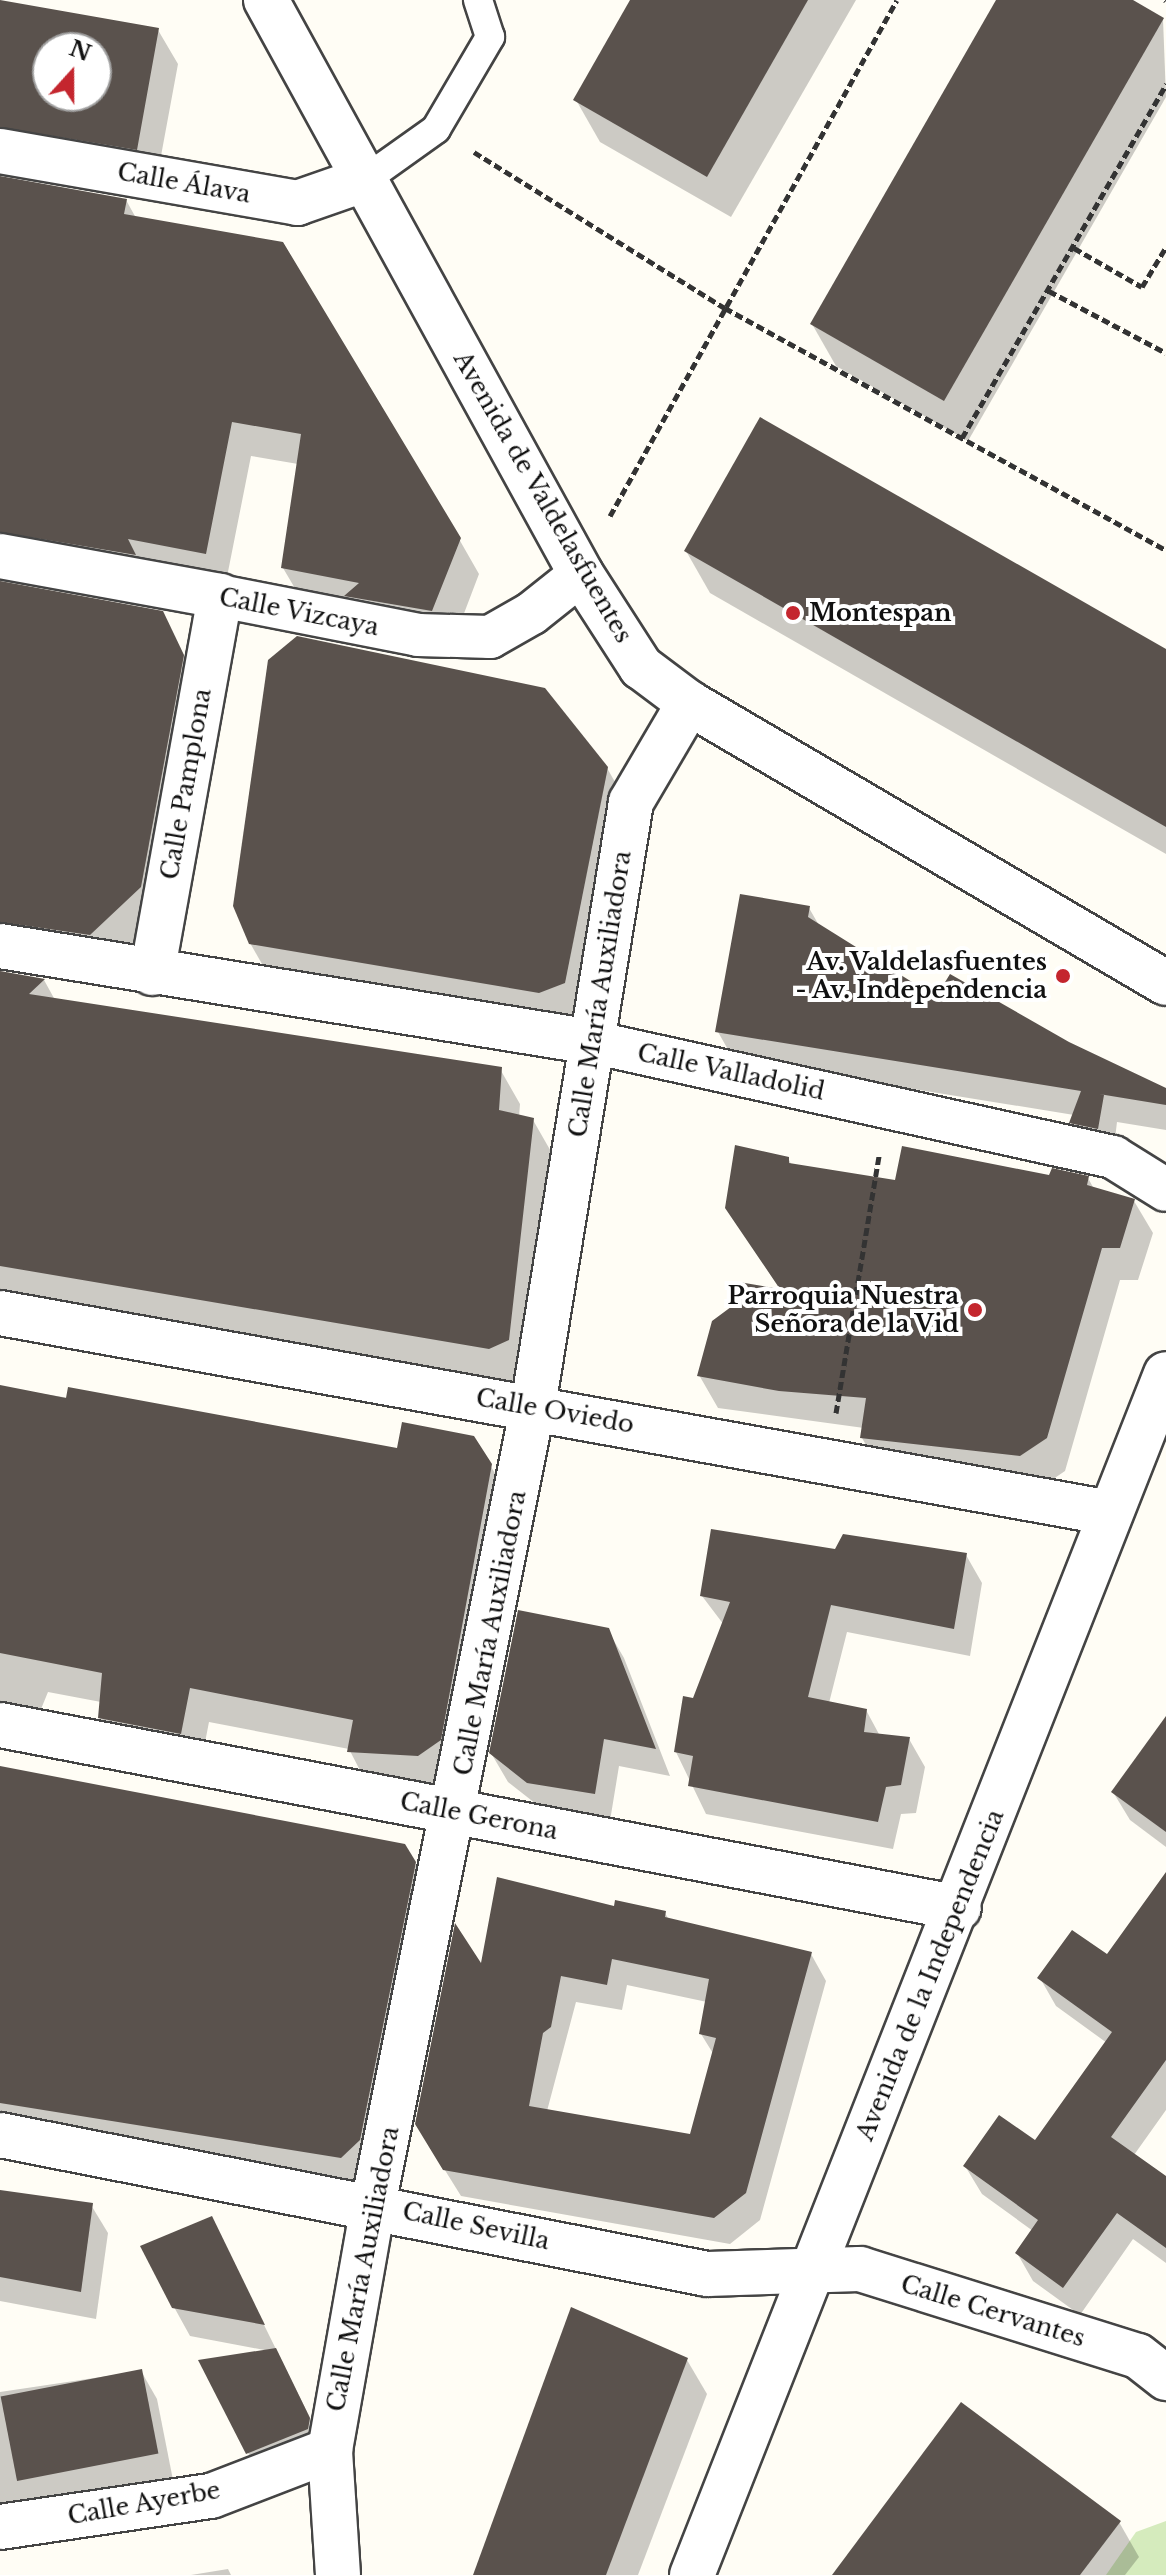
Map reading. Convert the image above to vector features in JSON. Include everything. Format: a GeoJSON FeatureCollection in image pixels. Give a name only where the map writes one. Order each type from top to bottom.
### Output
{"type":"FeatureCollection","features":[{"type":"Feature","properties":{"kind":"street","name":"Avenida de Valdelasfuentes"},"geometry":{"type":"LineString","coordinates":[[266,0],[581,574],[641,667],[689,703],[1166,983]]}},
{"type":"Feature","properties":{"kind":"street","name":"Calle Álava"},"geometry":{"type":"LineString","coordinates":[[0,151],[297,203],[366,179]]}},
{"type":"Feature","properties":{"kind":"street","name":"Calle Vizcaya"},"geometry":{"type":"LineString","coordinates":[[0,556],[418,635],[490,637],[532,613],[581,574]]}},
{"type":"Feature","properties":{"kind":"street","name":"Calle Pamplona"},"geometry":{"type":"LineString","coordinates":[[152,973],[220,596]]}},
{"type":"Feature","properties":{"kind":"street","name":"Calle María Auxiliadora"},"geometry":{"type":"LineString","coordinates":[[338,2575],[330,2450],[373,2205],[456,1811],[533,1406],[631,802],[689,703]]}},
{"type":"Feature","properties":{"kind":"street","name":"Calle Valladolid"},"geometry":{"type":"LineString","coordinates":[[0,946],[592,1042],[1113,1157],[1166,1190]]}},
{"type":"Feature","properties":{"kind":"street","name":"Calle Oviedo"},"geometry":{"type":"LineString","coordinates":[[0,1313],[533,1406],[1110,1513]]}},
{"type":"Feature","properties":{"kind":"street","name":"Avenida de la Independencia"},"geometry":{"type":"LineString","coordinates":[[692,2575],[959,1908],[1166,1374]]}},
{"type":"Feature","properties":{"kind":"street","name":"Calle Gerona"},"geometry":{"type":"LineString","coordinates":[[0,1725],[959,1908]]}},
{"type":"Feature","properties":{"kind":"street","name":"Calle Sevilla"},"geometry":{"type":"LineString","coordinates":[[0,2135],[373,2205],[707,2274],[812,2269]]}},
{"type":"Feature","properties":{"kind":"street","name":"Calle Cervantes"},"geometry":{"type":"LineString","coordinates":[[812,2269],[860,2269],[1138,2356],[1166,2378]]}},
{"type":"Feature","properties":{"kind":"street","name":"Calle Ayerbe"},"geometry":{"type":"LineString","coordinates":[[0,2527],[211,2496],[330,2450]]}},
{"type":"Feature","properties":{"kind":"lane"},"geometry":{"type":"LineString","coordinates":[[366,179],[436,129],[490,37],[478,0]]}},
{"type":"Feature","properties":{"kind":"path"},"geometry":{"type":"LineString","coordinates":[[581,574],[897,0]]}},
{"type":"Feature","properties":{"kind":"path"},"geometry":{"type":"LineString","coordinates":[[962,438],[1166,84]]}},
{"type":"Feature","properties":{"kind":"path"},"geometry":{"type":"LineString","coordinates":[[436,129],[725,308],[1166,550]]}},
{"type":"Feature","properties":{"kind":"path"},"geometry":{"type":"LineString","coordinates":[[1074,248],[1142,287],[1166,248]]}},
{"type":"Feature","properties":{"kind":"path"},"geometry":{"type":"LineString","coordinates":[[1049,291],[1166,353]]}},
{"type":"Feature","properties":{"kind":"path"},"geometry":{"type":"LineString","coordinates":[[827,1461],[887,1106]]}},
{"type":"Feature","properties":{"kind":"green space"},"geometry":{"type":"Polygon","coordinates":[[[1166,2521],[1166,2575],[1106,2575],[1136,2532],[1166,2521]]]}},
{"type":"Feature","properties":{"kind":"building"},"geometry":{"type":"Polygon","coordinates":[[[0,0],[159,28],[137,150],[0,127],[0,0]]]}},
{"type":"Feature","properties":{"kind":"building"},"geometry":{"type":"Polygon","coordinates":[[[630,0],[808,0],[707,177],[573,100],[630,0]]]}},
{"type":"Feature","properties":{"kind":"building"},"geometry":{"type":"Polygon","coordinates":[[[996,0],[1133,0],[1164,18],[944,401],[810,324],[996,0]]]}},
{"type":"Feature","properties":{"kind":"building"},"geometry":{"type":"Polygon","coordinates":[[[0,176],[127,199],[124,214],[283,242],[461,538],[432,611],[344,596],[359,583],[281,568],[301,434],[232,422],[206,554],[128,539],[136,555],[0,532],[0,176]]]}},
{"type":"Feature","properties":{"kind":"building"},"geometry":{"type":"Polygon","coordinates":[[[760,417],[1166,649],[1166,827],[684,551],[760,417]]]}},
{"type":"Feature","properties":{"kind":"building"},"geometry":{"type":"Polygon","coordinates":[[[0,581],[163,611],[184,655],[141,887],[90,935],[0,922],[0,581]]]}},
{"type":"Feature","properties":{"kind":"building"},"geometry":{"type":"Polygon","coordinates":[[[297,636],[545,688],[608,767],[565,983],[539,993],[249,944],[233,906],[268,660],[297,636]]]}},
{"type":"Feature","properties":{"kind":"building"},"geometry":{"type":"Polygon","coordinates":[[[740,894],[810,906],[808,917],[936,997],[950,974],[1069,1042],[1166,1088],[1166,1105],[1099,1094],[1104,1095],[1098,1129],[1069,1123],[1081,1091],[715,1032],[740,894]]]}},
{"type":"Feature","properties":{"kind":"building"},"geometry":{"type":"Polygon","coordinates":[[[0,971],[45,979],[29,994],[502,1067],[499,1110],[534,1118],[509,1340],[489,1349],[0,1266],[0,971]]]}},
{"type":"Feature","properties":{"kind":"building","name":"Parroquia Nuestra Señora de la Vid"},"geometry":{"type":"Polygon","coordinates":[[[735,1145],[789,1157],[789,1163],[895,1180],[902,1146],[1049,1175],[1052,1168],[1089,1176],[1087,1185],[1135,1199],[1120,1248],[1102,1248],[1047,1438],[1020,1456],[860,1438],[866,1398],[779,1391],[697,1376],[712,1321],[735,1304],[733,1281],[780,1289],[725,1208],[735,1145]]]}},
{"type":"Feature","properties":{"kind":"building"},"geometry":{"type":"Polygon","coordinates":[[[0,1385],[66,1398],[68,1387],[397,1448],[402,1422],[474,1436],[492,1464],[441,1740],[418,1756],[347,1752],[353,1720],[190,1688],[181,1734],[98,1718],[102,1673],[0,1653],[0,1385]]]}},
{"type":"Feature","properties":{"kind":"building"},"geometry":{"type":"Polygon","coordinates":[[[711,1529],[835,1549],[843,1534],[967,1553],[954,1629],[831,1605],[808,1697],[867,1709],[864,1732],[910,1737],[901,1785],[886,1787],[878,1822],[688,1786],[693,1756],[674,1752],[683,1696],[693,1698],[730,1602],[700,1596],[711,1529]]]}},
{"type":"Feature","properties":{"kind":"building"},"geometry":{"type":"Polygon","coordinates":[[[518,1610],[609,1628],[656,1749],[604,1739],[595,1794],[527,1783],[489,1753],[518,1610]]]}},
{"type":"Feature","properties":{"kind":"building"},"geometry":{"type":"Polygon","coordinates":[[[1166,1716],[1166,1832],[1111,1792],[1166,1716]]]}},
{"type":"Feature","properties":{"kind":"building"},"geometry":{"type":"Polygon","coordinates":[[[0,1766],[405,1844],[416,1862],[360,2140],[341,2158],[0,2103],[0,1766]]]}},
{"type":"Feature","properties":{"kind":"building"},"geometry":{"type":"Polygon","coordinates":[[[1166,1872],[1166,2060],[1111,2137],[1166,2176],[1166,2248],[1117,2213],[1063,2288],[1015,2253],[1038,2220],[963,2166],[999,2115],[1035,2140],[1112,2032],[1037,1978],[1072,1930],[1107,1954],[1166,1872]]]}},
{"type":"Feature","properties":{"kind":"building"},"geometry":{"type":"Polygon","coordinates":[[[497,1877],[614,1906],[615,1900],[666,1911],[665,1917],[812,1952],[746,2193],[714,2218],[443,2170],[415,2124],[455,1923],[481,1963],[497,1877]],[[612,1959],[607,1985],[561,1976],[551,2027],[543,2033],[529,2106],[690,2134],[716,2038],[699,2034],[709,1979],[612,1959]]]}},
{"type":"Feature","properties":{"kind":"building"},"geometry":{"type":"Polygon","coordinates":[[[0,2190],[93,2203],[81,2292],[0,2277],[0,2190]]]}},
{"type":"Feature","properties":{"kind":"building"},"geometry":{"type":"Polygon","coordinates":[[[212,2216],[265,2325],[172,2308],[140,2246],[212,2216]]]}},
{"type":"Feature","properties":{"kind":"building"},"geometry":{"type":"Polygon","coordinates":[[[571,2307],[688,2358],[606,2575],[473,2575],[571,2307]]]}},
{"type":"Feature","properties":{"kind":"building"},"geometry":{"type":"Polygon","coordinates":[[[276,2348],[310,2418],[308,2429],[246,2454],[198,2360],[276,2348]]]}},
{"type":"Feature","properties":{"kind":"building"},"geometry":{"type":"Polygon","coordinates":[[[142,2369],[158,2453],[17,2481],[1,2396],[142,2369]]]}},
{"type":"Feature","properties":{"kind":"building"},"geometry":{"type":"Polygon","coordinates":[[[961,2402],[1121,2521],[1080,2575],[832,2575],[961,2402]]]}},
{"type":"Feature","properties":{"kind":"place","name":"Montespan"},"geometry":{"type":"Point","coordinates":[793,613]}},
{"type":"Feature","properties":{"kind":"place","name":"Av. Valdelasfuentes - Av. Independencia"},"geometry":{"type":"Point","coordinates":[1063,976]}},
{"type":"Feature","properties":{"kind":"place","name":"Parroquia Nuestra Señora de la Vid"},"geometry":{"type":"Point","coordinates":[975,1310]}}]}
